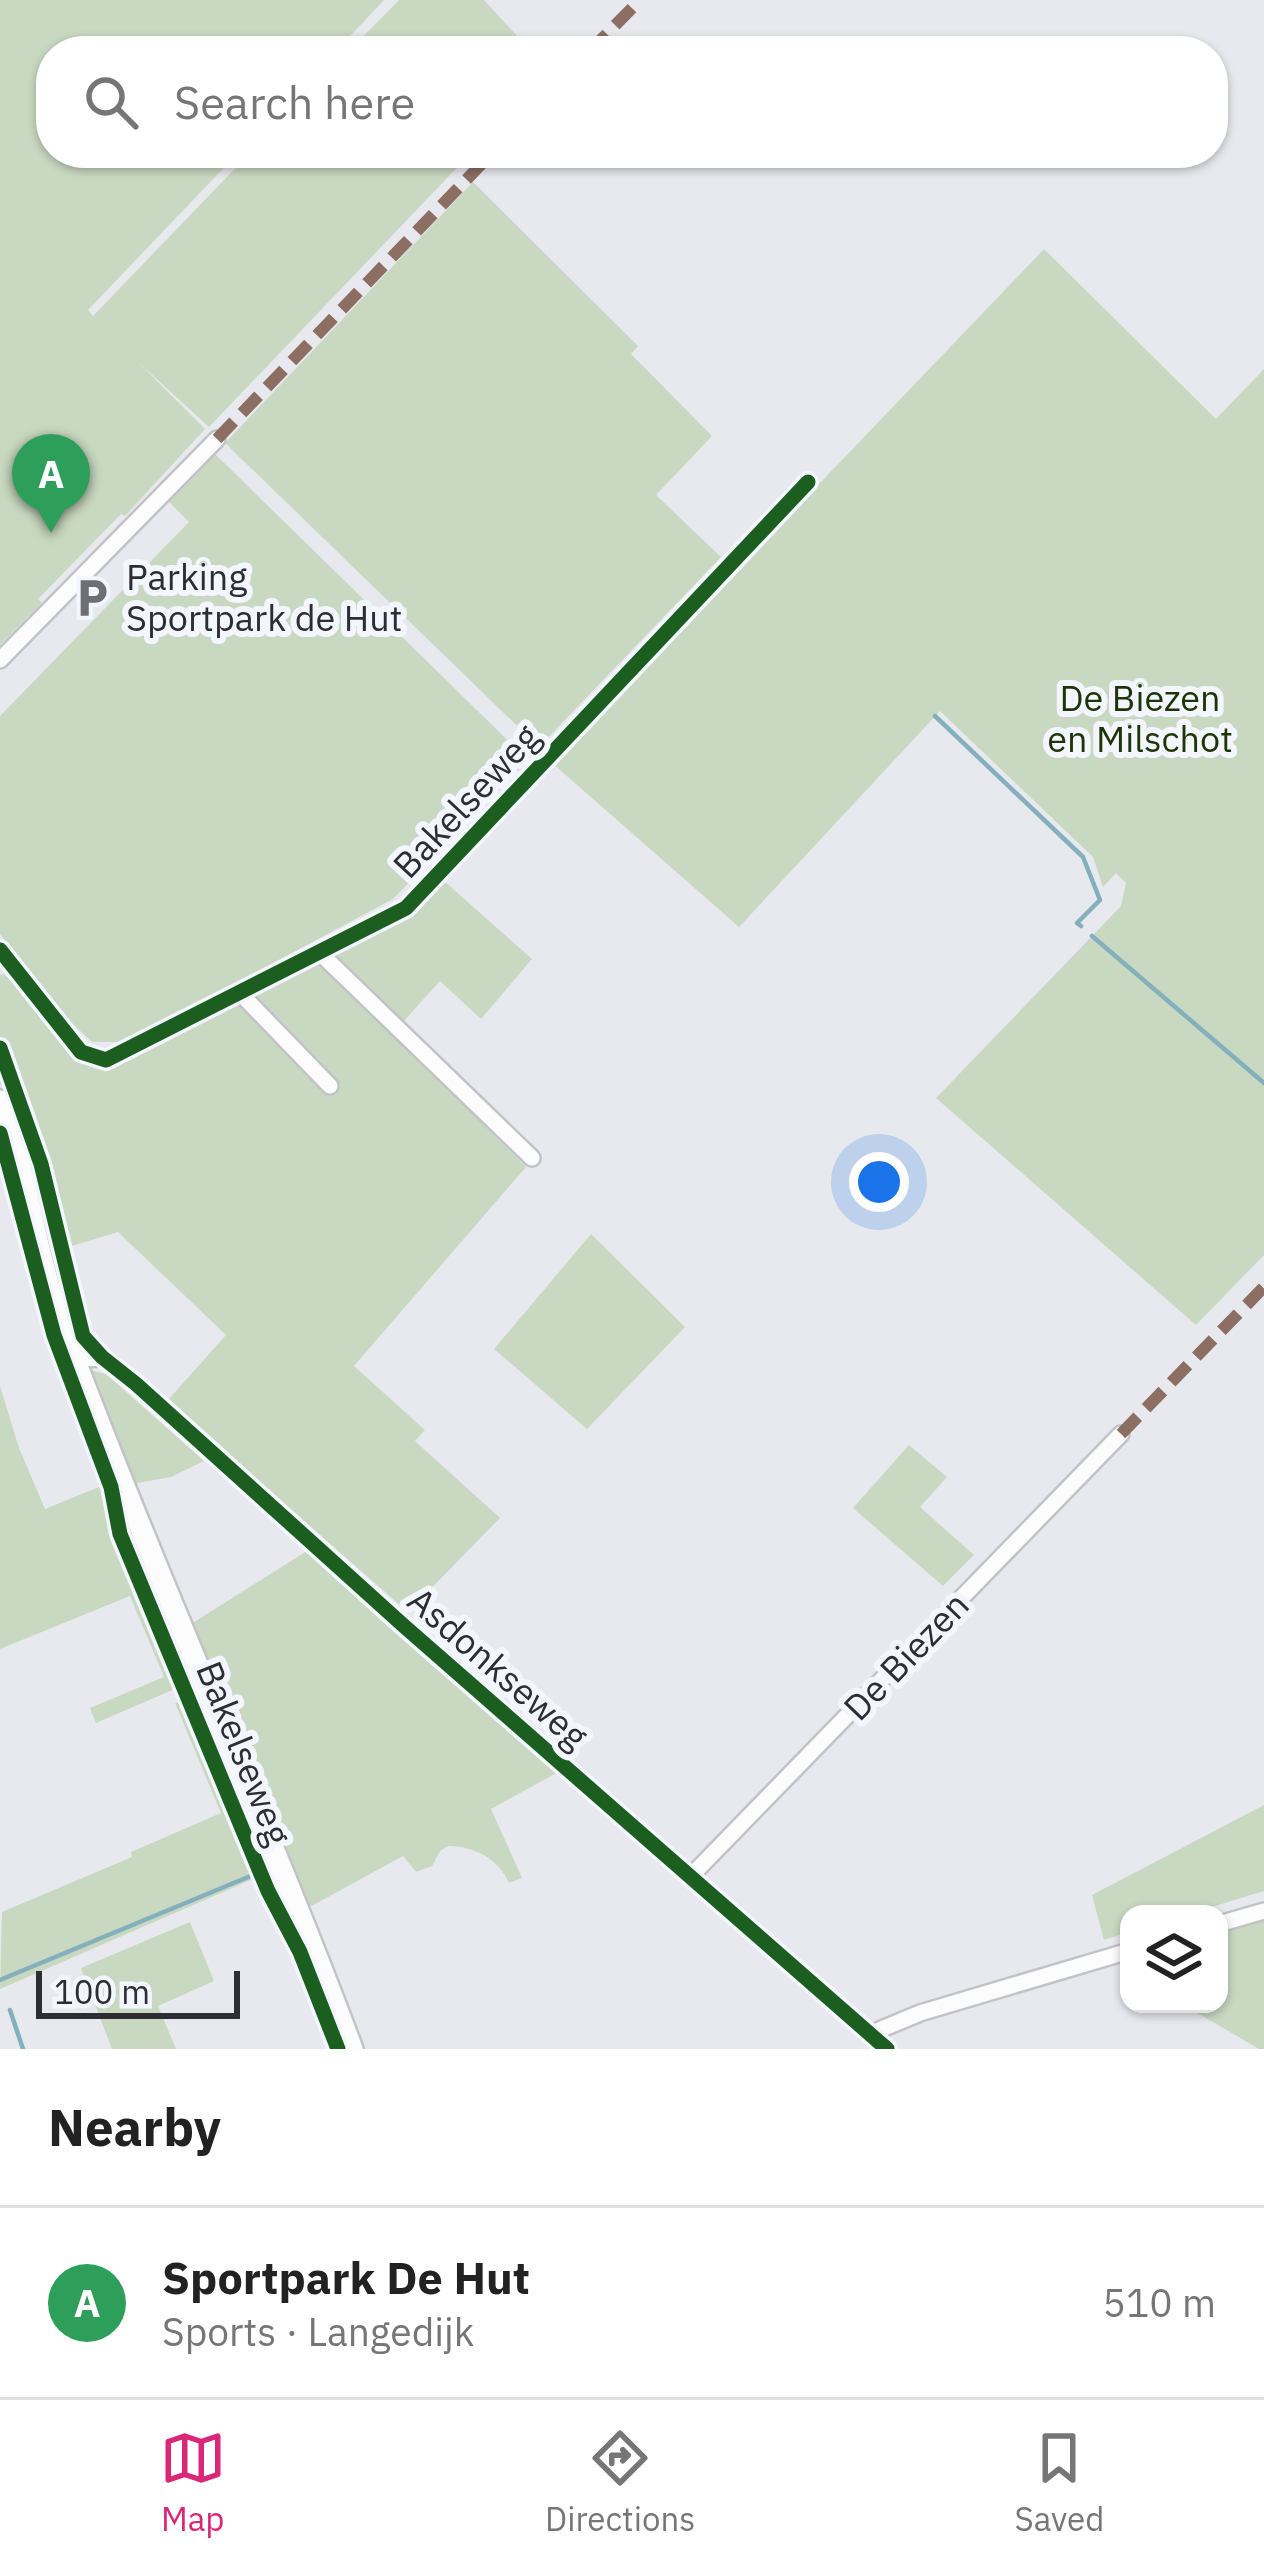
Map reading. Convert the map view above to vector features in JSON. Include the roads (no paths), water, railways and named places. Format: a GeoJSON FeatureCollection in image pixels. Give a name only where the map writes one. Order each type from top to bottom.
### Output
{"type":"FeatureCollection","features":[{"type":"Feature","properties":{"kind":"street"},"geometry":{"type":"LineString","coordinates":[[0,660],[217,440]]}},
{"type":"Feature","properties":{"kind":"street","name":"Bakelseweg"},"geometry":{"type":"LineString","coordinates":[[2,955],[81,1052],[100,1060],[116,1058],[406,908],[808,482]]}},
{"type":"Feature","properties":{"kind":"street"},"geometry":{"type":"LineString","coordinates":[[320,953],[532,1158]]}},
{"type":"Feature","properties":{"kind":"street"},"geometry":{"type":"LineString","coordinates":[[240,993],[330,1086]]}},
{"type":"Feature","properties":{"kind":"street","name":"Bakelseweg"},"geometry":{"type":"LineString","coordinates":[[0,1101],[11,1171],[58,1315],[191,1652],[291,1886],[352,2049]]}},
{"type":"Feature","properties":{"kind":"street","name":"Asdonkseweg"},"geometry":{"type":"LineString","coordinates":[[75,1359],[102,1357],[122,1372],[887,2049]]}},
{"type":"Feature","properties":{"kind":"street","name":"De Biezen"},"geometry":{"type":"LineString","coordinates":[[690,1877],[1121,1434]]}},
{"type":"Feature","properties":{"kind":"street"},"geometry":{"type":"LineString","coordinates":[[1228,1921],[1264,1911]]}},
{"type":"Feature","properties":{"kind":"street"},"geometry":{"type":"LineString","coordinates":[[870,2035],[920,2013],[1120,1954]]}},
{"type":"Feature","properties":{"kind":"waterway"},"geometry":{"type":"LineString","coordinates":[[935,716],[1083,857],[1100,900],[1077,923],[1081,926]]}},
{"type":"Feature","properties":{"kind":"waterway"},"geometry":{"type":"LineString","coordinates":[[1092,936],[1264,1083]]}},
{"type":"Feature","properties":{"kind":"waterway"},"geometry":{"type":"LineString","coordinates":[[124,1516],[178,1649]]}},
{"type":"Feature","properties":{"kind":"waterway"},"geometry":{"type":"LineString","coordinates":[[207,1720],[265,1858]]}},
{"type":"Feature","properties":{"kind":"waterway"},"geometry":{"type":"LineString","coordinates":[[0,1980],[253,1875]]}},
{"type":"Feature","properties":{"kind":"waterway"},"geometry":{"type":"LineString","coordinates":[[10,2010],[23,2049]]}},
{"type":"Feature","properties":{"kind":"place","name":"Sportpark De Hut"},"geometry":{"type":"Point","coordinates":[51,533]}},
{"type":"Feature","properties":{"kind":"place","name":"Parking Sportpark de Hut"},"geometry":{"type":"Point","coordinates":[92,598]}},
{"type":"Feature","properties":{"kind":"park label","name":"De Biezen en Milschot"},"geometry":{"type":"Point","coordinates":[1140,718]}}]}
